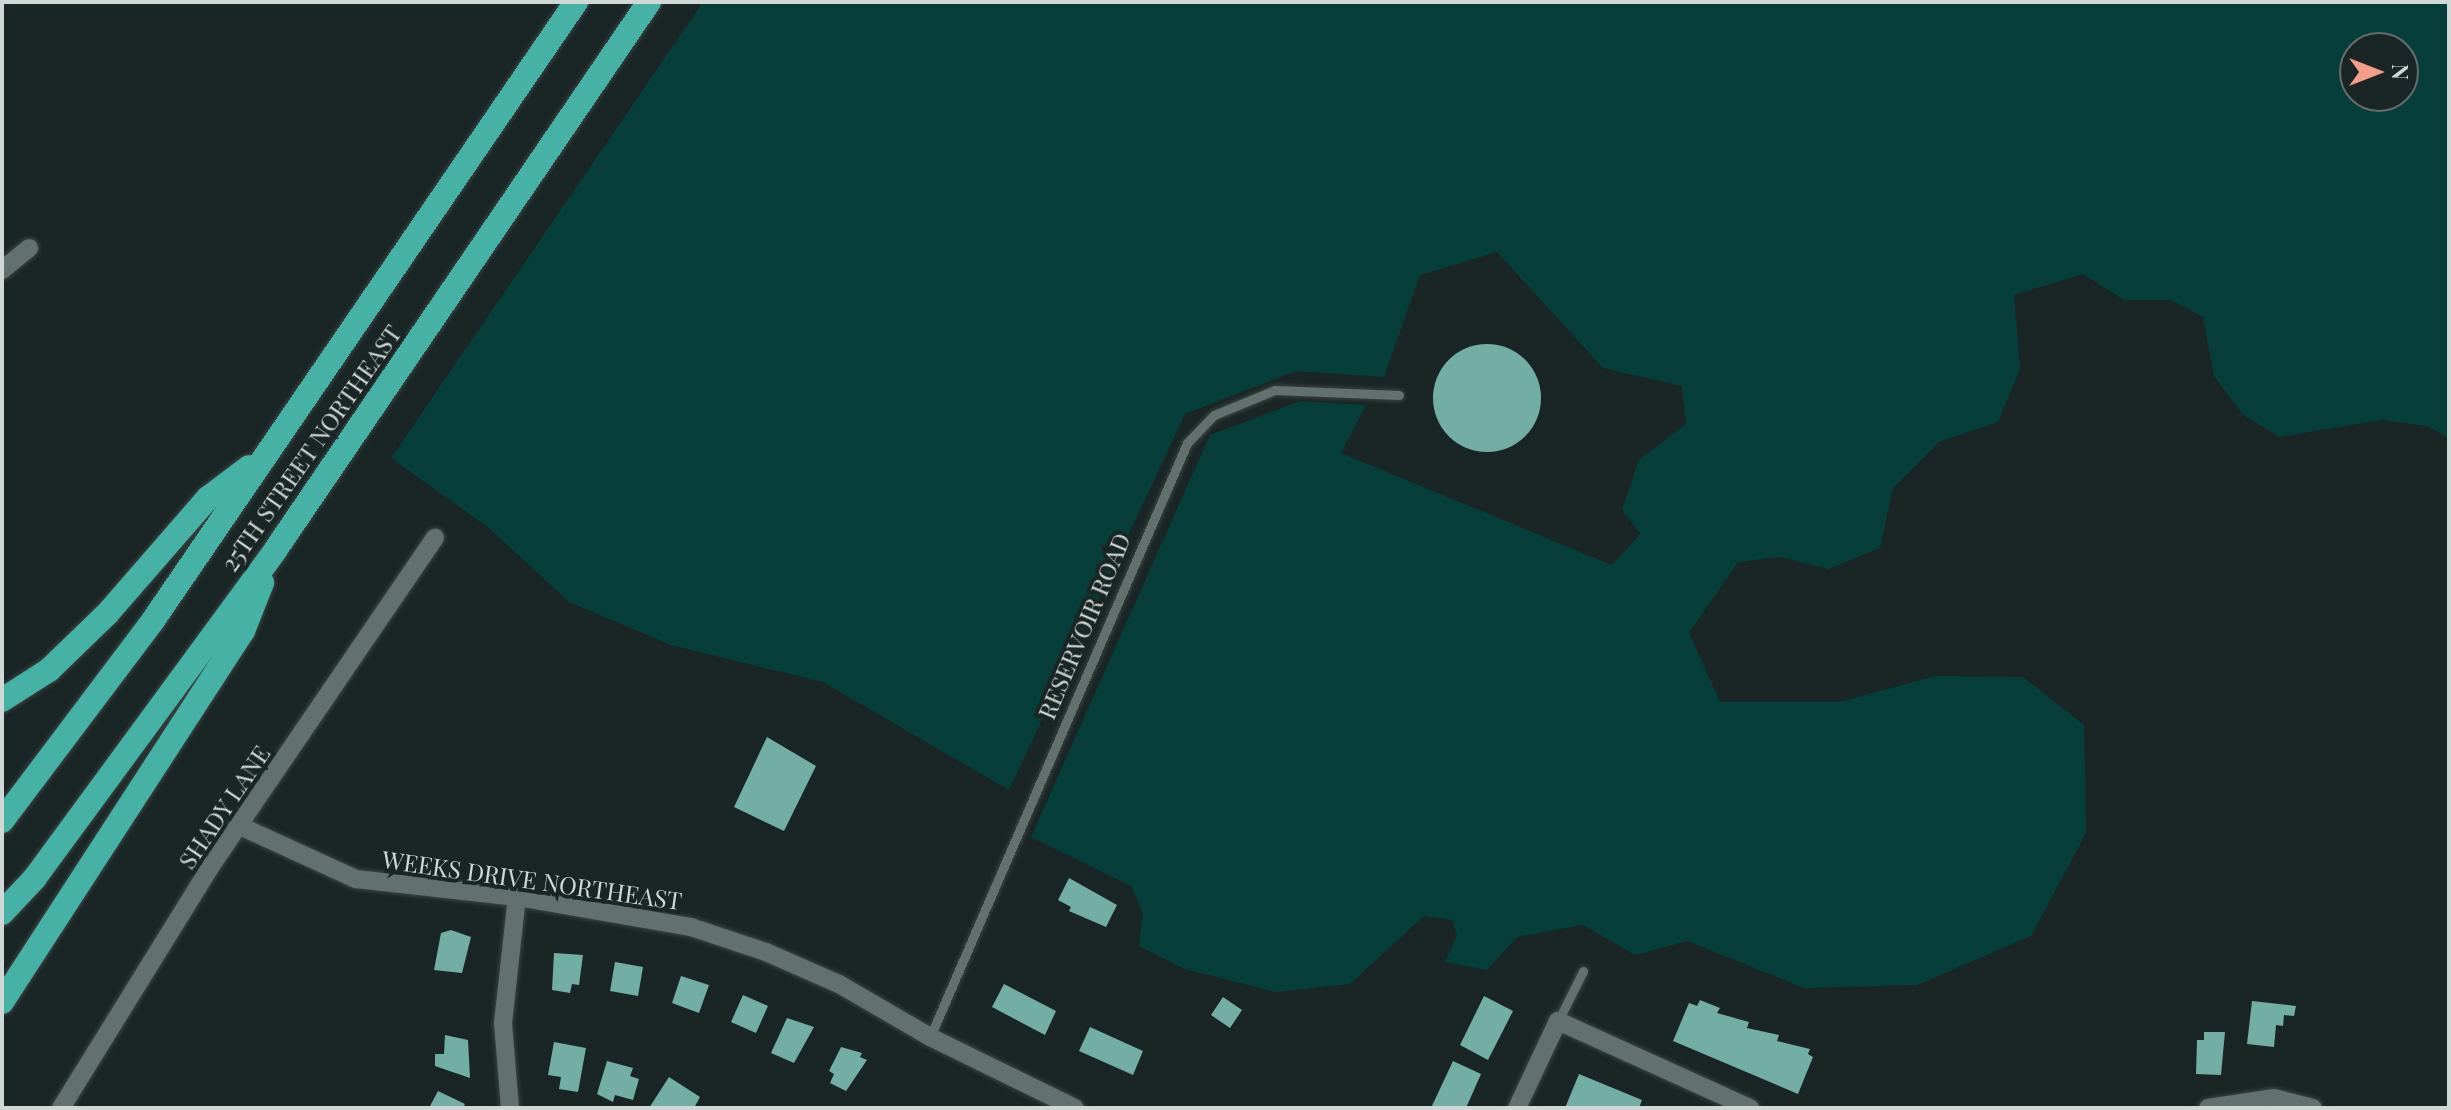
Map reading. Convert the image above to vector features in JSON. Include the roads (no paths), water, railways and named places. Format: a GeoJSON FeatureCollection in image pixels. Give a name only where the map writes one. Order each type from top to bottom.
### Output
{"type":"FeatureCollection","features":[{"type":"Feature","properties":{"kind":"highway","name":"25TH STREET NORTHEAST"},"geometry":{"type":"LineString","coordinates":[[2,821],[154,619],[576,2]]}},
{"type":"Feature","properties":{"kind":"highway","name":"25TH STREET NORTHEAST"},"geometry":{"type":"LineString","coordinates":[[2,913],[34,879],[276,549],[649,2]]}},
{"type":"Feature","properties":{"kind":"highway"},"geometry":{"type":"LineString","coordinates":[[2,700],[49,670],[107,614],[208,498],[264,456]]}},
{"type":"Feature","properties":{"kind":"highway"},"geometry":{"type":"LineString","coordinates":[[2,1002],[243,631],[276,549]]}},
{"type":"Feature","properties":{"kind":"street"},"geometry":{"type":"LineString","coordinates":[[2,270],[29,248]]}},
{"type":"Feature","properties":{"kind":"street","name":"SHADY LANE"},"geometry":{"type":"LineString","coordinates":[[61,1108],[240,826],[435,537]]}},
{"type":"Feature","properties":{"kind":"street","name":"WEEKS DRIVE NORTHEAST"},"geometry":{"type":"LineString","coordinates":[[240,826],[356,879],[517,897],[691,927],[766,952],[839,984],[930,1037],[1075,1108]]}},
{"type":"Feature","properties":{"kind":"street"},"geometry":{"type":"LineString","coordinates":[[510,1108],[503,1023],[517,897]]}},
{"type":"Feature","properties":{"kind":"street"},"geometry":{"type":"LineString","coordinates":[[1517,1108],[1558,1021],[1750,1108]]}},
{"type":"Feature","properties":{"kind":"street"},"geometry":{"type":"LineString","coordinates":[[2208,1108],[2274,1098],[2313,1108]]}},
{"type":"Feature","properties":{"kind":"lane","name":"RESERVOIR ROAD"},"geometry":{"type":"LineString","coordinates":[[930,1037],[1187,443],[1214,415],[1275,390],[1399,395]]}},
{"type":"Feature","properties":{"kind":"lane"},"geometry":{"type":"LineString","coordinates":[[1558,1021],[1583,971]]}}]}
